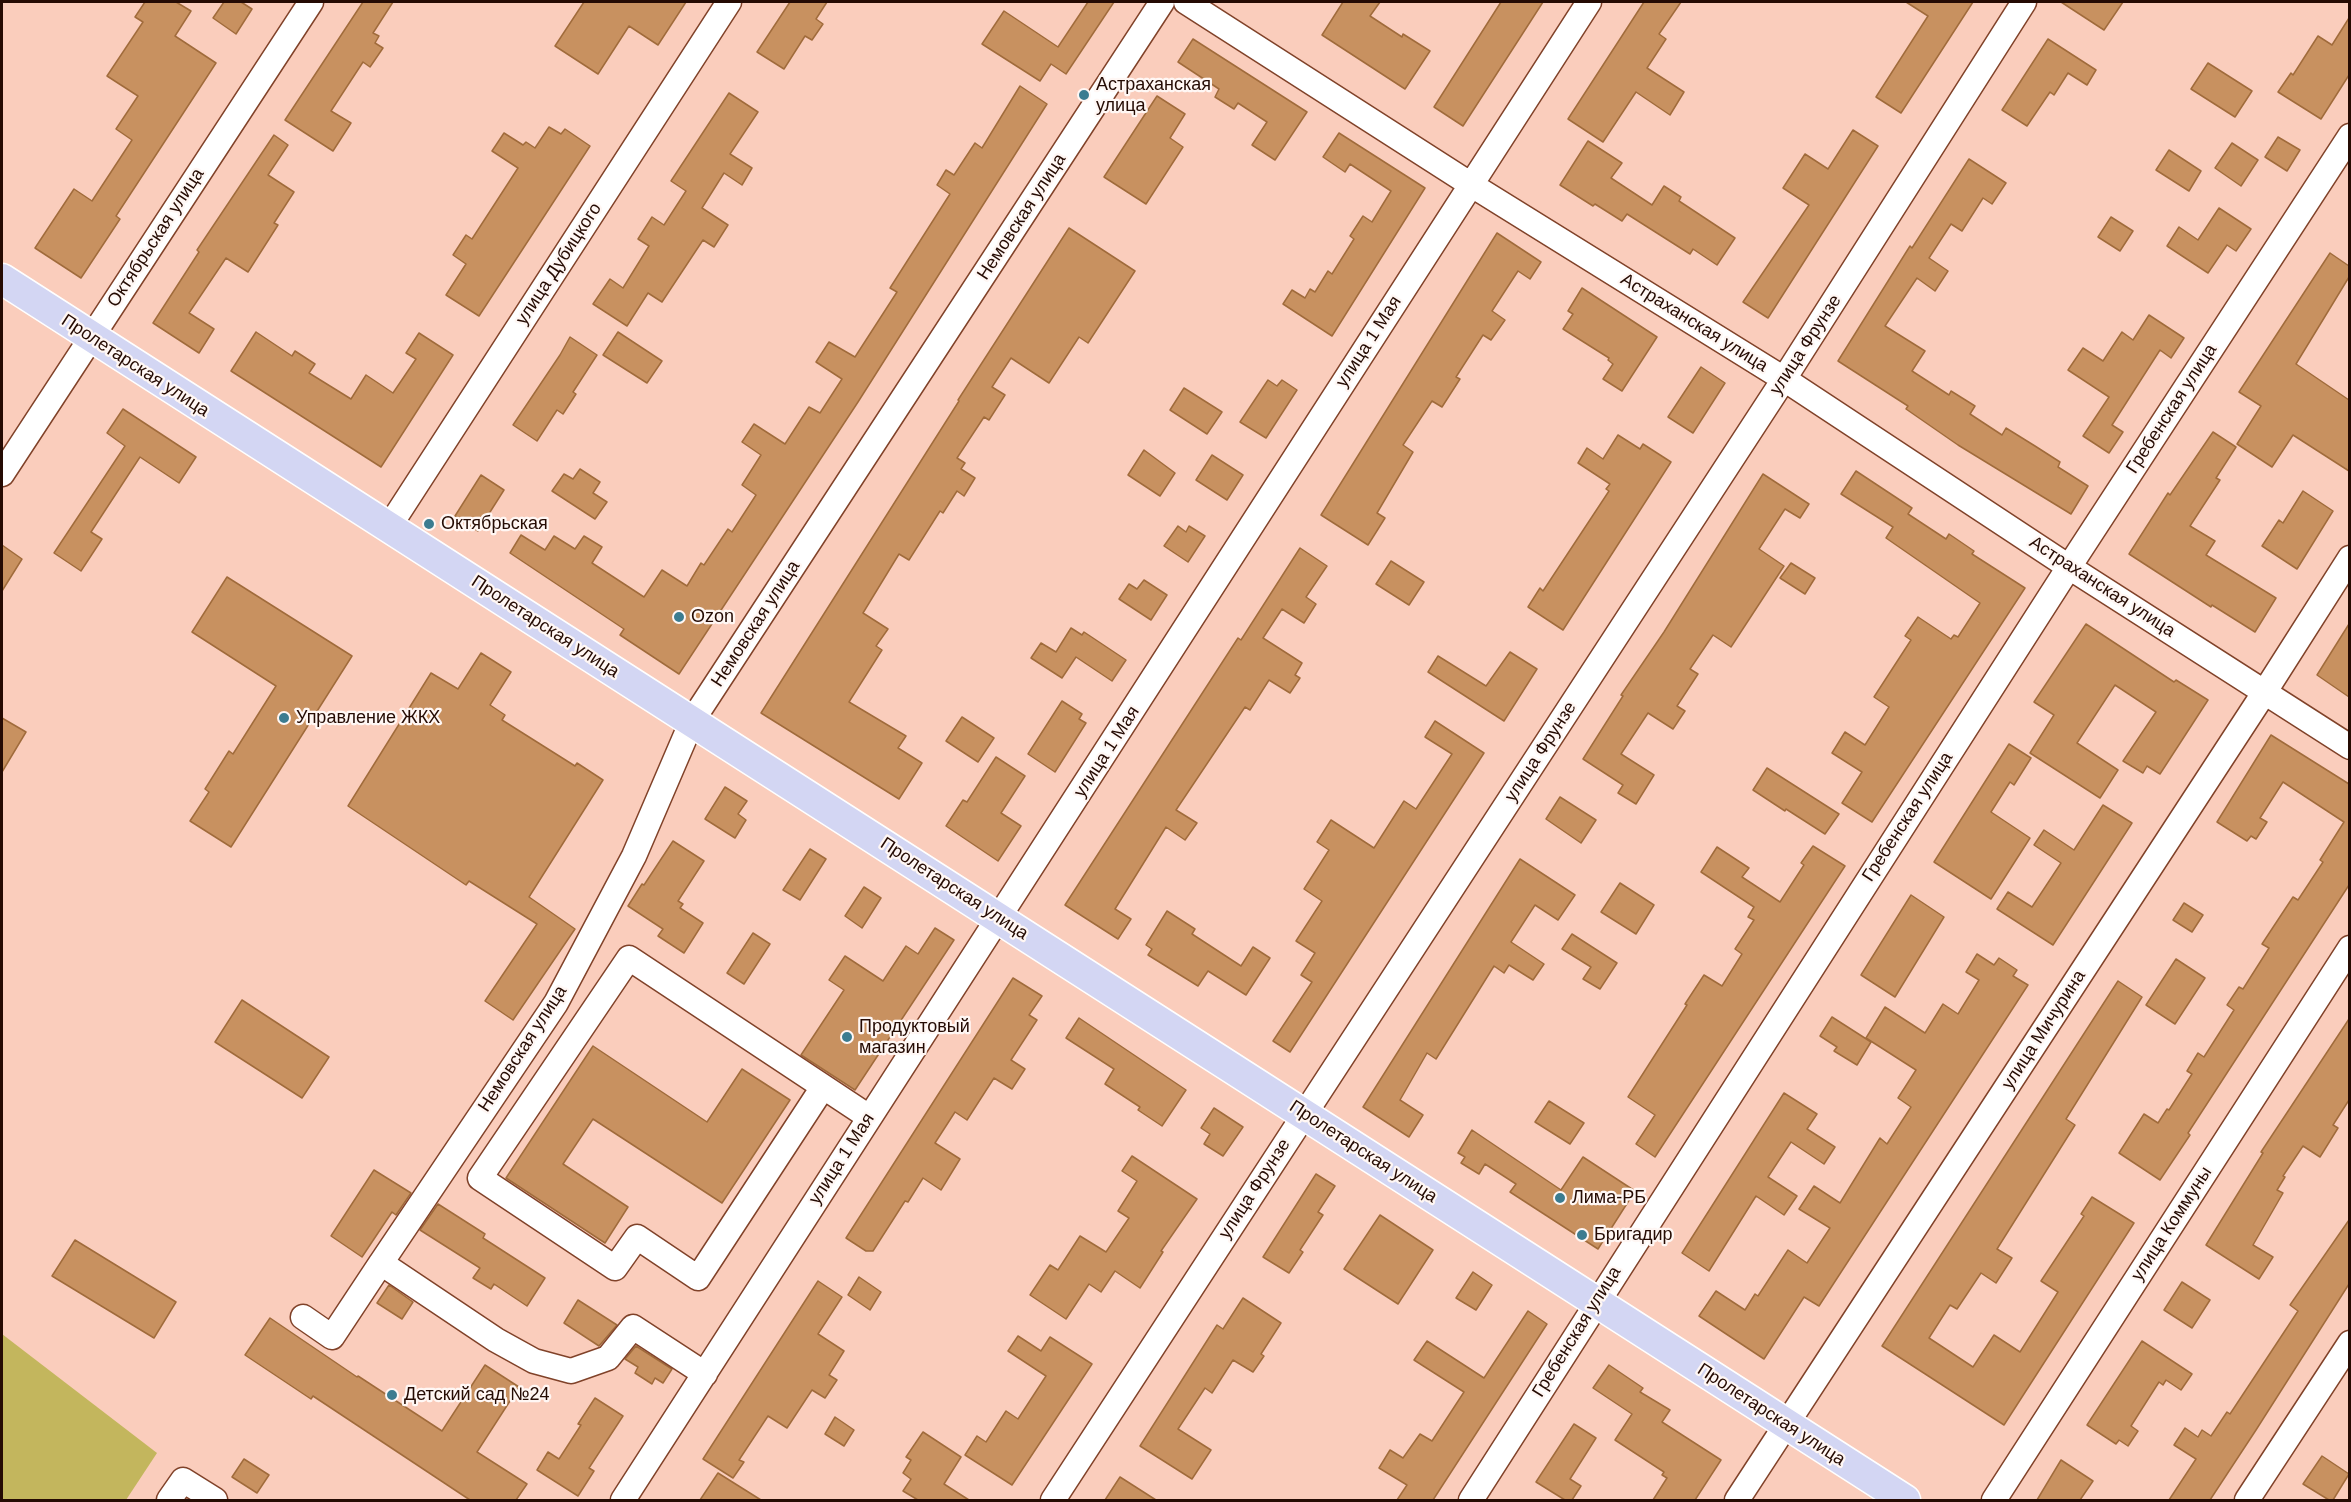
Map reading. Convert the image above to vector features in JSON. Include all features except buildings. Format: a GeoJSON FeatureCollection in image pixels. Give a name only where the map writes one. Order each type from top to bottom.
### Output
{"type":"FeatureCollection","features":[{"type":"Feature","properties":{"kind":"main road","name":"Пролетарская улица"},"geometry":{"type":"LineString","coordinates":[[2,279],[1905,1500]]}},
{"type":"Feature","properties":{"kind":"street","name":"Октябрьская улица"},"geometry":{"type":"LineString","coordinates":[[2,474],[311,2]]}},
{"type":"Feature","properties":{"kind":"street","name":"улица Дубицкого"},"geometry":{"type":"LineString","coordinates":[[389,527],[729,2]]}},
{"type":"Feature","properties":{"kind":"street","name":"Немовская улица"},"geometry":{"type":"LineString","coordinates":[[303,1317],[332,1337],[556,1003],[634,856],[692,722],[1162,2]]}},
{"type":"Feature","properties":{"kind":"street","name":"Астраханская улица"},"geometry":{"type":"LineString","coordinates":[[1186,2],[1470,184],[1784,379],[2069,567],[2349,747]]}},
{"type":"Feature","properties":{"kind":"street","name":"улица 1 Мая"},"geometry":{"type":"LineString","coordinates":[[623,1500],[1589,2]]}},
{"type":"Feature","properties":{"kind":"street","name":"улица Фрунзе"},"geometry":{"type":"LineString","coordinates":[[1053,1500],[1784,379],[2024,2]]}},
{"type":"Feature","properties":{"kind":"street","name":"Гребенская улица"},"geometry":{"type":"LineString","coordinates":[[1471,1500],[2069,567],[2349,136]]}},
{"type":"Feature","properties":{"kind":"street","name":"улица Мичурина"},"geometry":{"type":"LineString","coordinates":[[1737,1500],[2264,693],[2349,558]]}},
{"type":"Feature","properties":{"kind":"street","name":"улица Коммуны"},"geometry":{"type":"LineString","coordinates":[[1994,1500],[2349,948]]}},
{"type":"Feature","properties":{"kind":"street"},"geometry":{"type":"LineString","coordinates":[[823,1087],[698,1278],[637,1237],[615,1268],[480,1178],[629,958],[869,1117]]}},
{"type":"Feature","properties":{"kind":"street"},"geometry":{"type":"LineString","coordinates":[[381,1263],[496,1340],[534,1361],[571,1371],[608,1358],[633,1327],[705,1374]]}},
{"type":"Feature","properties":{"kind":"street"},"geometry":{"type":"LineString","coordinates":[[2247,1500],[2349,1343]]}},
{"type":"Feature","properties":{"kind":"street"},"geometry":{"type":"LineString","coordinates":[[169,1500],[183,1480],[215,1500]]}},
{"type":"Feature","properties":{"kind":"shaded area"},"geometry":{"type":"Polygon","coordinates":[[[2,1334],[157,1453],[126,1500],[2,1500],[2,1334]]]}},
{"type":"Feature","properties":{"kind":"place","name":"Астраханская улица"},"geometry":{"type":"Point","coordinates":[1084,95]}},
{"type":"Feature","properties":{"kind":"place","name":"Октябрьская"},"geometry":{"type":"Point","coordinates":[429,524]}},
{"type":"Feature","properties":{"kind":"place","name":"Ozon"},"geometry":{"type":"Point","coordinates":[679,617]}},
{"type":"Feature","properties":{"kind":"place","name":"Управление ЖКХ"},"geometry":{"type":"Point","coordinates":[284,718]}},
{"type":"Feature","properties":{"kind":"place","name":"Продуктовый магазин"},"geometry":{"type":"Point","coordinates":[847,1037]}},
{"type":"Feature","properties":{"kind":"place","name":"Лима-РБ"},"geometry":{"type":"Point","coordinates":[1560,1198]}},
{"type":"Feature","properties":{"kind":"place","name":"Бригадир"},"geometry":{"type":"Point","coordinates":[1582,1235]}},
{"type":"Feature","properties":{"kind":"place","name":"Детский сад №24"},"geometry":{"type":"Point","coordinates":[392,1395]}}]}
